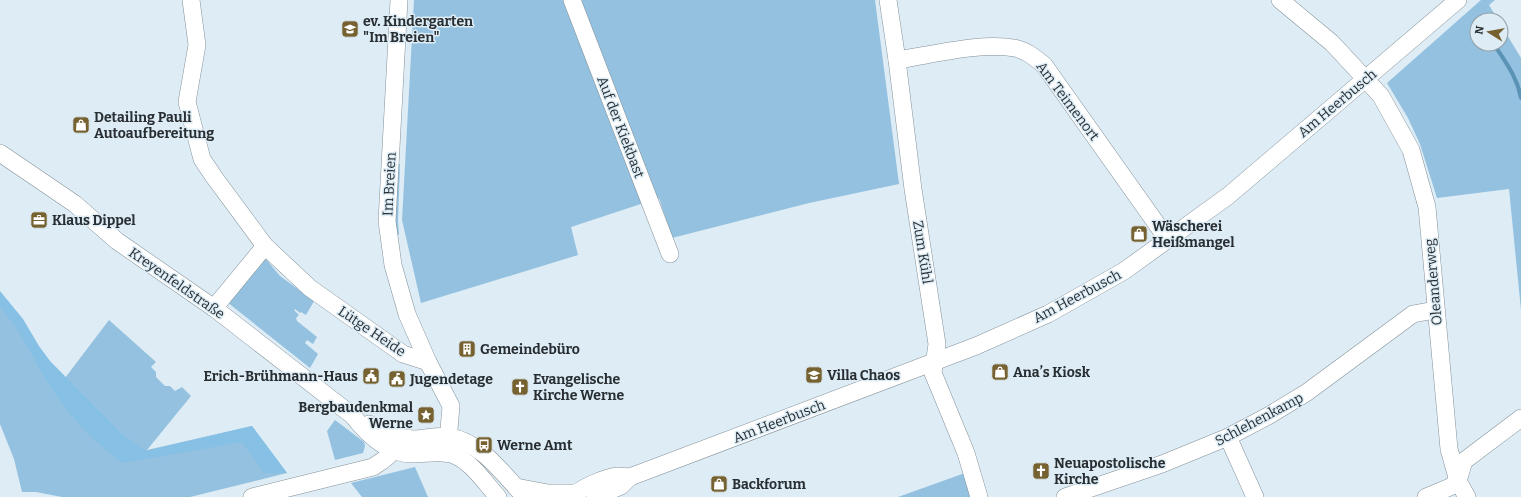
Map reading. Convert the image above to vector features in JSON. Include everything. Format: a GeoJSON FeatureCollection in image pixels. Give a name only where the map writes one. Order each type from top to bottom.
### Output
{"type":"FeatureCollection","features":[{"type":"Feature","properties":{"kind":"street","name":"Lütge Heide"},"geometry":{"type":"LineString","coordinates":[[192,0],[197,45],[188,102],[202,159],[265,246],[310,288],[381,340],[403,354],[428,362]]}},
{"type":"Feature","properties":{"kind":"street","name":"Im Breien"},"geometry":{"type":"LineString","coordinates":[[399,0],[387,221],[399,287],[408,314],[428,362]]}},
{"type":"Feature","properties":{"kind":"street","name":"Auf der Kiekbast"},"geometry":{"type":"LineString","coordinates":[[572,0],[670,254]]}},
{"type":"Feature","properties":{"kind":"street","name":"Zum Kühl"},"geometry":{"type":"LineString","coordinates":[[888,0],[913,189],[937,344],[933,373],[966,453],[979,497]]}},
{"type":"Feature","properties":{"kind":"street","name":"Oleanderweg"},"geometry":{"type":"LineString","coordinates":[[1280,0],[1332,43],[1381,96],[1411,150],[1427,207],[1435,310],[1449,449],[1458,481],[1467,497]]}},
{"type":"Feature","properties":{"kind":"street","name":"Am Heerbusch"},"geometry":{"type":"LineString","coordinates":[[595,497],[620,486],[630,477],[976,346],[1048,314],[1124,271],[1228,196],[1458,0]]}},
{"type":"Feature","properties":{"kind":"street","name":"Am Teimenort"},"geometry":{"type":"LineString","coordinates":[[897,60],[986,46],[1015,48],[1030,54],[1044,65],[1168,240]]}},
{"type":"Feature","properties":{"kind":"street","name":"Kreyenfeldstraße"},"geometry":{"type":"LineString","coordinates":[[0,153],[75,204],[117,241],[214,308],[353,416],[387,434],[395,443],[412,439],[448,445],[466,442],[479,450],[521,492],[548,492],[574,495]]}},
{"type":"Feature","properties":{"kind":"street"},"geometry":{"type":"LineString","coordinates":[[214,308],[265,246]]}},
{"type":"Feature","properties":{"kind":"street","name":"Schlehenkamp"},"geometry":{"type":"LineString","coordinates":[[1065,497],[1168,462],[1228,437],[1268,416],[1306,393],[1413,314],[1435,310]]}},
{"type":"Feature","properties":{"kind":"street"},"geometry":{"type":"LineString","coordinates":[[428,362],[450,406],[448,445]]}},
{"type":"Feature","properties":{"kind":"street"},"geometry":{"type":"LineString","coordinates":[[1426,497],[1450,487],[1458,481],[1464,461],[1521,418]]}},
{"type":"Feature","properties":{"kind":"street"},"geometry":{"type":"LineString","coordinates":[[1228,437],[1255,497]]}},
{"type":"Feature","properties":{"kind":"street"},"geometry":{"type":"LineString","coordinates":[[252,497],[373,468],[390,456],[395,443]]}},
{"type":"Feature","properties":{"kind":"street","name":"Kreyenfeldstraße"},"geometry":{"type":"LineString","coordinates":[[448,445],[498,497]]}},
{"type":"Feature","properties":{"kind":"street","name":"Am Heerbusch"},"geometry":{"type":"LineString","coordinates":[[574,495],[599,482],[616,476],[630,477]]}},
{"type":"Feature","properties":{"kind":"shaded area"},"geometry":{"type":"Polygon","coordinates":[[[414,0],[875,0],[899,184],[809,203],[672,238],[659,198],[571,227],[578,255],[421,303],[402,220],[414,0]]]}},
{"type":"Feature","properties":{"kind":"shaded area"},"geometry":{"type":"Polygon","coordinates":[[[1481,0],[1495,0],[1489,5],[1493,12],[1469,12],[1469,52],[1509,52],[1509,38],[1521,58],[1521,310],[1509,189],[1437,198],[1420,144],[1408,118],[1387,83],[1481,0]]]}},
{"type":"Feature","properties":{"kind":"shaded area"},"geometry":{"type":"Polygon","coordinates":[[[395,164],[400,164],[399,235],[394,235],[395,164]]]}},
{"type":"Feature","properties":{"kind":"shaded area"},"geometry":{"type":"Polygon","coordinates":[[[265,258],[280,276],[314,301],[306,315],[295,309],[294,310],[299,315],[296,318],[297,321],[317,337],[313,344],[307,340],[305,343],[318,354],[310,368],[227,302],[265,258]]]}},
{"type":"Feature","properties":{"kind":"shaded area"},"geometry":{"type":"Polygon","coordinates":[[[0,291],[23,319],[50,361],[124,436],[146,451],[252,426],[287,473],[264,473],[242,442],[123,463],[78,424],[51,388],[18,331],[0,307],[0,291]]]}},
{"type":"Feature","properties":{"kind":"shaded area"},"geometry":{"type":"Polygon","coordinates":[[[0,300],[62,382],[109,320],[156,362],[151,367],[156,372],[156,377],[165,386],[170,386],[175,391],[182,387],[191,396],[147,450],[252,426],[287,473],[190,497],[62,497],[36,492],[22,492],[14,459],[0,424],[0,300]]]}},
{"type":"Feature","properties":{"kind":"shaded area"},"geometry":{"type":"Polygon","coordinates":[[[335,420],[364,442],[365,446],[363,453],[335,460],[327,431],[335,420]]]}},
{"type":"Feature","properties":{"kind":"shaded area"},"geometry":{"type":"Polygon","coordinates":[[[415,467],[428,497],[362,497],[351,483],[415,467]]]}},
{"type":"Feature","properties":{"kind":"shaded area"},"geometry":{"type":"Polygon","coordinates":[[[965,473],[972,497],[898,497],[965,473]]]}},
{"type":"Feature","properties":{"kind":"waterway"},"geometry":{"type":"LineString","coordinates":[[1499,52],[1514,76],[1521,98]]}},
{"type":"Feature","properties":{"kind":"place","name":"ev. Kindergarten \"Im Breien\""},"geometry":{"type":"Point","coordinates":[350,29]}},
{"type":"Feature","properties":{"kind":"place","name":"Detailing Pauli Autoaufbereitung"},"geometry":{"type":"Point","coordinates":[81,125]}},
{"type":"Feature","properties":{"kind":"place","name":"Klaus Dippel"},"geometry":{"type":"Point","coordinates":[39,220]}},
{"type":"Feature","properties":{"kind":"place","name":"Wäscherei Heißmangel"},"geometry":{"type":"Point","coordinates":[1139,234]}},
{"type":"Feature","properties":{"kind":"place","name":"Gemeindebüro"},"geometry":{"type":"Point","coordinates":[467,349]}},
{"type":"Feature","properties":{"kind":"place","name":"Anaʼs Kiosk"},"geometry":{"type":"Point","coordinates":[1000,372]}},
{"type":"Feature","properties":{"kind":"place","name":"Villa Chaos"},"geometry":{"type":"Point","coordinates":[814,375]}},
{"type":"Feature","properties":{"kind":"place","name":"Erich-Brühmann-Haus"},"geometry":{"type":"Point","coordinates":[371,376]}},
{"type":"Feature","properties":{"kind":"place","name":"Jugendetage"},"geometry":{"type":"Point","coordinates":[397,379]}},
{"type":"Feature","properties":{"kind":"place","name":"Evangelische Kirche Werne"},"geometry":{"type":"Point","coordinates":[520,387]}},
{"type":"Feature","properties":{"kind":"place","name":"Bergbaudenkmal Werne"},"geometry":{"type":"Point","coordinates":[426,415]}},
{"type":"Feature","properties":{"kind":"place","name":"Werne Amt"},"geometry":{"type":"Point","coordinates":[484,445]}},
{"type":"Feature","properties":{"kind":"place","name":"Neuapostolische Kirche"},"geometry":{"type":"Point","coordinates":[1041,471]}},
{"type":"Feature","properties":{"kind":"place","name":"Backforum"},"geometry":{"type":"Point","coordinates":[719,484]}}]}
